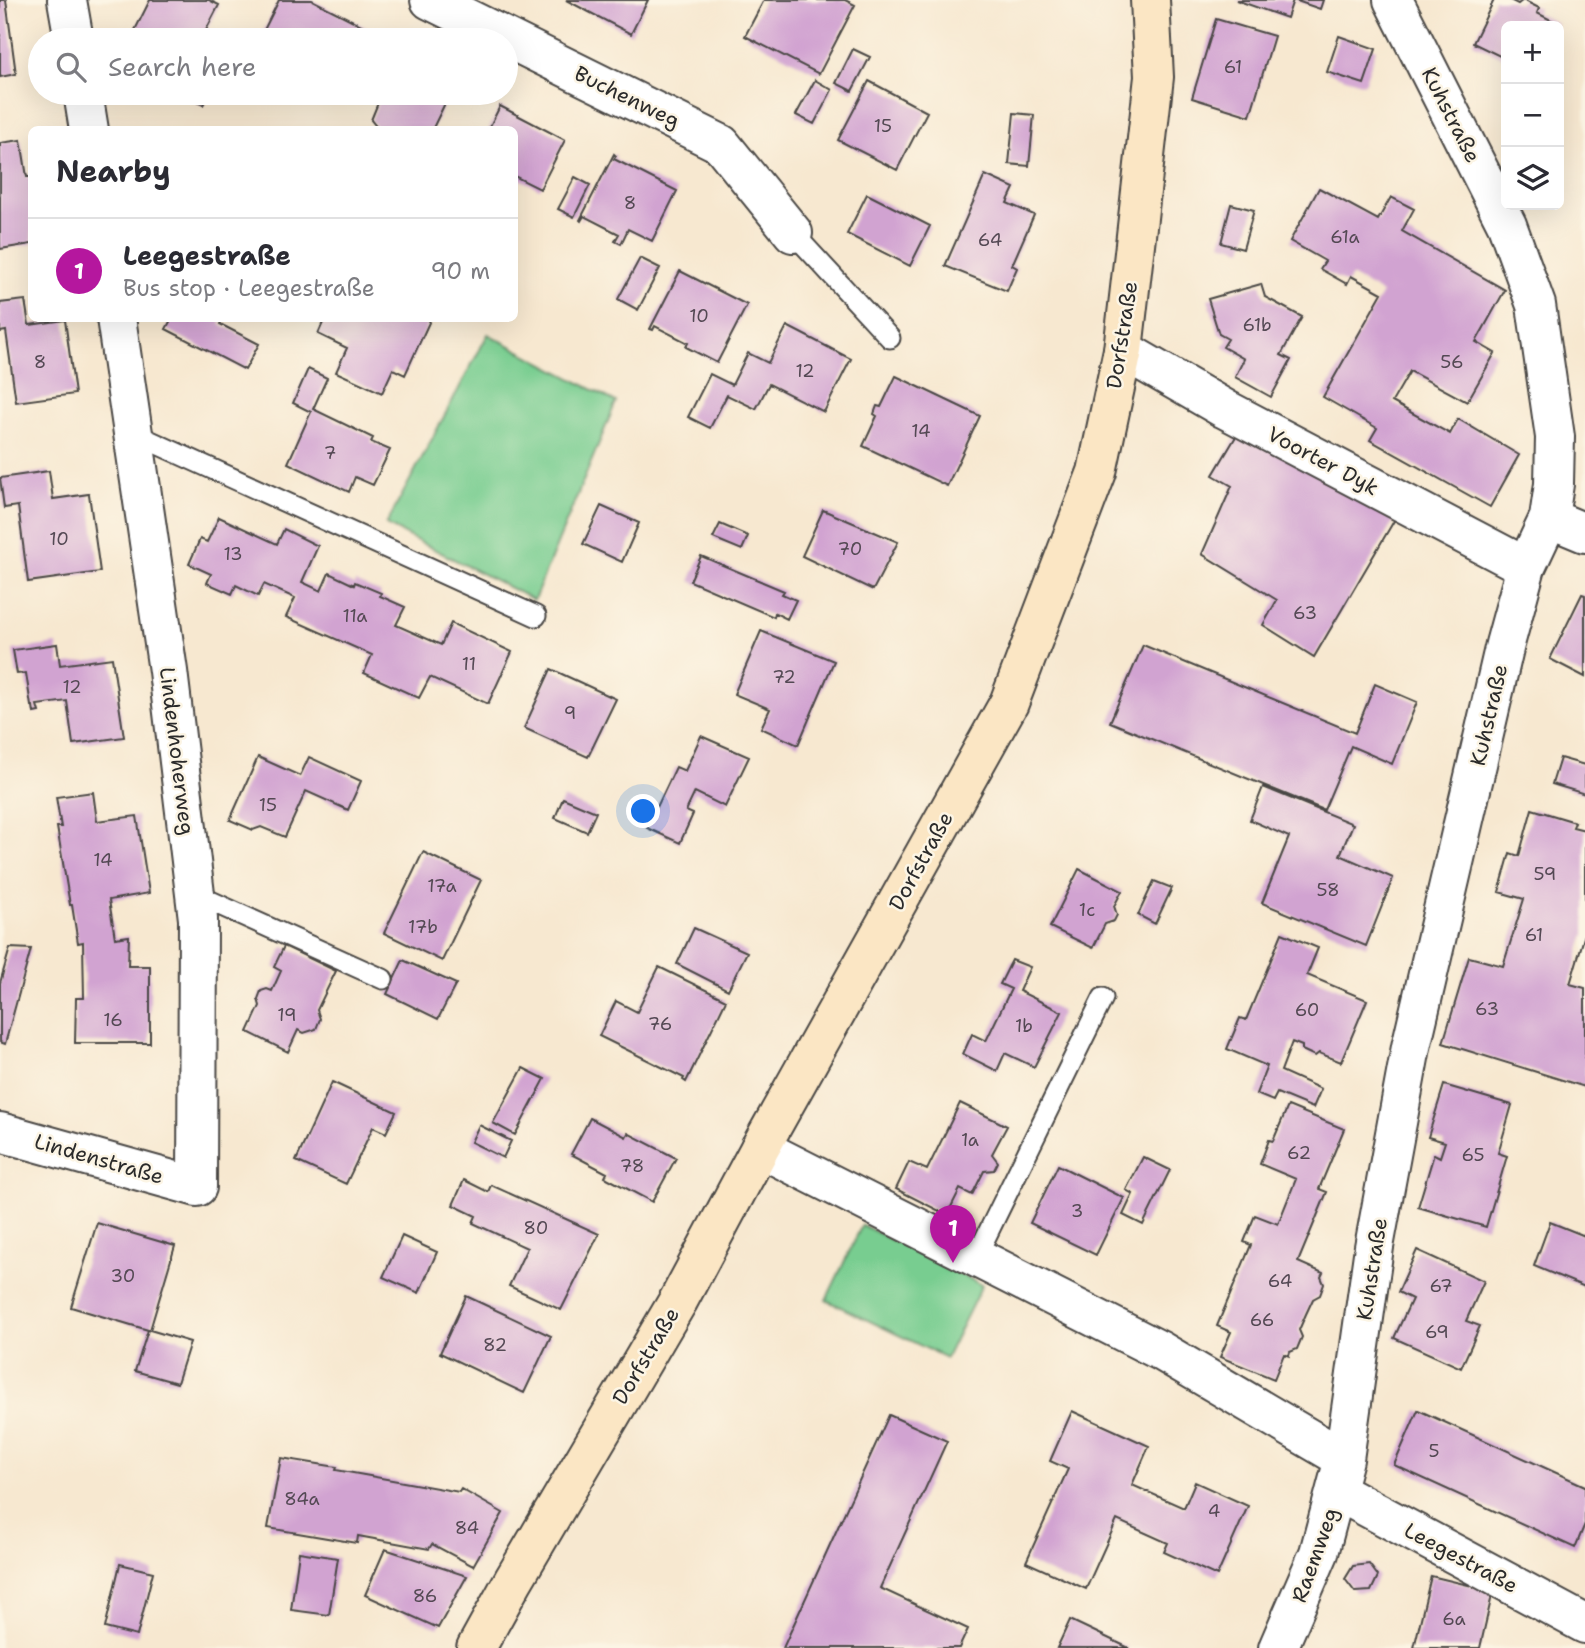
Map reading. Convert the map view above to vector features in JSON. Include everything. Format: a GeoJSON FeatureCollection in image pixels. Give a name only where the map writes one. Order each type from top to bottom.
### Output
{"type":"FeatureCollection","features":[{"type":"Feature","properties":{"kind":"main road","name":"Dorfstraße"},"geometry":{"type":"LineString","coordinates":[[477,1648],[520,1569],[678,1301],[760,1148],[1009,703],[1097,472],[1123,350],[1154,77],[1150,0]]}},
{"type":"Feature","properties":{"kind":"street"},"geometry":{"type":"LineString","coordinates":[[67,0],[72,28]]}},
{"type":"Feature","properties":{"kind":"street","name":"Buchenweg"},"geometry":{"type":"LineString","coordinates":[[430,0],[487,28]]}},
{"type":"Feature","properties":{"kind":"street","name":"Kuhstraße"},"geometry":{"type":"LineString","coordinates":[[1341,1475],[1374,1247],[1411,1047],[1506,644],[1526,567],[1549,518],[1554,484],[1555,437],[1536,305],[1507,225],[1393,0]]}},
{"type":"Feature","properties":{"kind":"street","name":"Buchenweg"},"geometry":{"type":"LineString","coordinates":[[518,44],[721,144],[793,233]]}},
{"type":"Feature","properties":{"kind":"street"},"geometry":{"type":"LineString","coordinates":[[85,105],[88,126]]}},
{"type":"Feature","properties":{"kind":"street","name":"Lindenhoherweg"},"geometry":{"type":"LineString","coordinates":[[117,322],[168,671],[198,919],[197,1187]]}},
{"type":"Feature","properties":{"kind":"street","name":"Voorter Dyk"},"geometry":{"type":"LineString","coordinates":[[1123,350],[1225,410],[1526,567]]}},
{"type":"Feature","properties":{"kind":"street"},"geometry":{"type":"LineString","coordinates":[[1549,518],[1585,534]]}},
{"type":"Feature","properties":{"kind":"street","name":"Lindenstraße"},"geometry":{"type":"LineString","coordinates":[[0,1132],[197,1187]]}},
{"type":"Feature","properties":{"kind":"street","name":"Leegestraße"},"geometry":{"type":"LineString","coordinates":[[760,1148],[1161,1351],[1341,1475],[1585,1625]]}},
{"type":"Feature","properties":{"kind":"street","name":"Raemweg"},"geometry":{"type":"LineString","coordinates":[[1278,1648],[1319,1553],[1341,1475]]}},
{"type":"Feature","properties":{"kind":"lane"},"geometry":{"type":"LineString","coordinates":[[793,233],[890,338]]}},
{"type":"Feature","properties":{"kind":"lane"},"geometry":{"type":"LineString","coordinates":[[133,433],[536,616]]}},
{"type":"Feature","properties":{"kind":"lane"},"geometry":{"type":"LineString","coordinates":[[195,894],[383,979]]}},
{"type":"Feature","properties":{"kind":"lane"},"geometry":{"type":"LineString","coordinates":[[976,1257],[1103,998]]}},
{"type":"Feature","properties":{"kind":"green space"},"geometry":{"type":"Polygon","coordinates":[[[488,334],[616,402],[534,600],[386,525],[488,334]]]}},
{"type":"Feature","properties":{"kind":"green space"},"geometry":{"type":"Polygon","coordinates":[[[862,1225],[982,1285],[946,1358],[826,1300],[862,1225]]]}},
{"type":"Feature","properties":{"kind":"building"},"geometry":{"type":"Polygon","coordinates":[[[0,0],[6,0],[16,74],[0,77],[0,0]]]}},
{"type":"Feature","properties":{"kind":"building"},"geometry":{"type":"Polygon","coordinates":[[[150,0],[209,0],[219,5],[207,28],[136,28],[150,0]]]}},
{"type":"Feature","properties":{"kind":"building"},"geometry":{"type":"Polygon","coordinates":[[[279,0],[312,0],[367,28],[265,28],[279,0]]]}},
{"type":"Feature","properties":{"kind":"building"},"geometry":{"type":"Polygon","coordinates":[[[566,0],[648,0],[631,34],[566,0]]]}},
{"type":"Feature","properties":{"kind":"building"},"geometry":{"type":"Polygon","coordinates":[[[764,0],[845,0],[855,5],[819,74],[745,36],[764,0]]]}},
{"type":"Feature","properties":{"kind":"building"},"geometry":{"type":"Polygon","coordinates":[[[1236,0],[1293,0],[1287,18],[1236,0]]]}},
{"type":"Feature","properties":{"kind":"building"},"geometry":{"type":"Polygon","coordinates":[[[1294,0],[1323,0],[1320,9],[1294,0]]]}},
{"type":"Feature","properties":{"kind":"building"},"geometry":{"type":"Polygon","coordinates":[[[1494,0],[1510,0],[1518,4],[1523,0],[1539,8],[1537,13],[1553,21],[1501,21],[1501,57],[1473,43],[1494,0]]]}},
{"type":"Feature","properties":{"kind":"building"},"geometry":{"type":"Polygon","coordinates":[[[1216,19],[1274,36],[1250,116],[1192,98],[1216,19]]]}},
{"type":"Feature","properties":{"kind":"building"},"geometry":{"type":"Polygon","coordinates":[[[1339,36],[1376,49],[1364,84],[1327,72],[1339,36]]]}},
{"type":"Feature","properties":{"kind":"building"},"geometry":{"type":"Polygon","coordinates":[[[853,49],[870,57],[852,91],[836,83],[853,49]]]}},
{"type":"Feature","properties":{"kind":"building"},"geometry":{"type":"Polygon","coordinates":[[[815,80],[832,90],[814,124],[796,115],[815,80]]]}},
{"type":"Feature","properties":{"kind":"building"},"geometry":{"type":"Polygon","coordinates":[[[869,81],[927,112],[897,170],[838,140],[869,81]]]}},
{"type":"Feature","properties":{"kind":"building"},"geometry":{"type":"Polygon","coordinates":[[[377,105],[444,105],[434,126],[376,126],[371,120],[377,105]]]}},
{"type":"Feature","properties":{"kind":"building"},"geometry":{"type":"Polygon","coordinates":[[[500,106],[565,140],[540,189],[518,178],[518,126],[490,126],[500,106]]]}},
{"type":"Feature","properties":{"kind":"building"},"geometry":{"type":"Polygon","coordinates":[[[1014,113],[1034,115],[1029,166],[1009,164],[1014,113]]]}},
{"type":"Feature","properties":{"kind":"building"},"geometry":{"type":"Polygon","coordinates":[[[21,140],[28,177],[28,245],[0,249],[0,143],[21,140]]]}},
{"type":"Feature","properties":{"kind":"building"},"geometry":{"type":"Polygon","coordinates":[[[614,154],[614,159],[677,191],[652,241],[628,229],[621,244],[615,241],[619,234],[584,216],[580,220],[614,154]]]}},
{"type":"Feature","properties":{"kind":"building"},"geometry":{"type":"Polygon","coordinates":[[[985,175],[1014,188],[1007,203],[1034,215],[1012,265],[1017,268],[1007,291],[945,266],[985,175]]]}},
{"type":"Feature","properties":{"kind":"building"},"geometry":{"type":"Polygon","coordinates":[[[575,177],[590,185],[574,217],[558,209],[575,177]]]}},
{"type":"Feature","properties":{"kind":"building"},"geometry":{"type":"Polygon","coordinates":[[[1319,188],[1378,220],[1391,197],[1414,209],[1402,231],[1505,290],[1476,342],[1495,353],[1467,402],[1410,371],[1392,402],[1450,434],[1458,419],[1519,455],[1490,507],[1370,440],[1377,428],[1323,397],[1382,293],[1351,276],[1347,284],[1320,269],[1325,261],[1290,241],[1319,188]]]}},
{"type":"Feature","properties":{"kind":"building"},"geometry":{"type":"Polygon","coordinates":[[[867,194],[930,226],[910,266],[847,234],[867,194]]]}},
{"type":"Feature","properties":{"kind":"building"},"geometry":{"type":"Polygon","coordinates":[[[1231,204],[1254,210],[1243,249],[1221,243],[1231,204]]]}},
{"type":"Feature","properties":{"kind":"building"},"geometry":{"type":"Polygon","coordinates":[[[640,258],[660,268],[638,310],[618,299],[640,258]]]}},
{"type":"Feature","properties":{"kind":"building"},"geometry":{"type":"Polygon","coordinates":[[[680,271],[747,305],[717,363],[686,347],[688,343],[655,326],[653,330],[650,329],[680,271]]]}},
{"type":"Feature","properties":{"kind":"building"},"geometry":{"type":"Polygon","coordinates":[[[1261,284],[1265,297],[1302,317],[1281,355],[1291,360],[1271,397],[1235,377],[1244,359],[1223,347],[1228,339],[1219,334],[1208,299],[1261,284]]]}},
{"type":"Feature","properties":{"kind":"building"},"geometry":{"type":"Polygon","coordinates":[[[25,300],[29,325],[65,322],[75,394],[16,402],[6,331],[0,332],[0,303],[25,300]]]}},
{"type":"Feature","properties":{"kind":"building"},"geometry":{"type":"Polygon","coordinates":[[[170,322],[221,322],[220,324],[259,344],[245,370],[166,329],[170,322]]]}},
{"type":"Feature","properties":{"kind":"building"},"geometry":{"type":"Polygon","coordinates":[[[323,322],[429,322],[405,375],[393,369],[382,393],[336,372],[347,348],[318,334],[323,322]]]}},
{"type":"Feature","properties":{"kind":"building"},"geometry":{"type":"Polygon","coordinates":[[[787,326],[851,359],[824,412],[769,384],[756,409],[727,395],[710,428],[688,417],[710,374],[732,385],[748,353],[768,363],[787,326]]]}},
{"type":"Feature","properties":{"kind":"building"},"geometry":{"type":"Polygon","coordinates":[[[308,369],[327,378],[313,409],[373,438],[371,442],[390,450],[373,485],[355,477],[349,492],[288,463],[311,412],[293,403],[308,369]]]}},
{"type":"Feature","properties":{"kind":"building"},"geometry":{"type":"Polygon","coordinates":[[[896,376],[980,416],[947,486],[863,446],[877,416],[874,414],[877,406],[881,407],[896,376]]]}},
{"type":"Feature","properties":{"kind":"building"},"geometry":{"type":"Polygon","coordinates":[[[1238,433],[1398,514],[1314,657],[1263,625],[1277,600],[1202,554],[1232,486],[1213,475],[1238,433]]]}},
{"type":"Feature","properties":{"kind":"building"},"geometry":{"type":"Polygon","coordinates":[[[49,471],[53,499],[89,494],[100,572],[28,582],[18,506],[4,508],[0,478],[49,471]]]}},
{"type":"Feature","properties":{"kind":"building"},"geometry":{"type":"Polygon","coordinates":[[[601,506],[639,523],[622,562],[583,544],[601,506]]]}},
{"type":"Feature","properties":{"kind":"building"},"geometry":{"type":"Polygon","coordinates":[[[823,510],[898,542],[873,590],[802,556],[823,510]]]}},
{"type":"Feature","properties":{"kind":"building"},"geometry":{"type":"Polygon","coordinates":[[[219,517],[277,544],[284,529],[318,546],[302,582],[321,591],[329,573],[354,585],[355,582],[381,593],[380,596],[405,607],[396,625],[441,645],[451,623],[512,652],[488,704],[430,677],[419,698],[364,673],[372,655],[286,617],[295,598],[264,584],[258,596],[236,585],[232,594],[207,583],[211,574],[189,564],[200,539],[207,542],[219,517]]]}},
{"type":"Feature","properties":{"kind":"building"},"geometry":{"type":"Polygon","coordinates":[[[720,524],[748,536],[742,550],[713,538],[720,524]]]}},
{"type":"Feature","properties":{"kind":"building"},"geometry":{"type":"Polygon","coordinates":[[[701,556],[784,591],[782,594],[796,600],[787,619],[775,613],[774,617],[690,581],[701,556]]]}},
{"type":"Feature","properties":{"kind":"building"},"geometry":{"type":"Polygon","coordinates":[[[1582,594],[1585,595],[1585,677],[1550,659],[1582,594]]]}},
{"type":"Feature","properties":{"kind":"building"},"geometry":{"type":"Polygon","coordinates":[[[761,631],[834,661],[798,745],[761,728],[770,709],[734,694],[761,631]]]}},
{"type":"Feature","properties":{"kind":"building"},"geometry":{"type":"Polygon","coordinates":[[[57,644],[60,665],[112,658],[124,737],[73,744],[67,701],[37,705],[39,712],[34,713],[26,673],[17,674],[13,650],[57,644]]]}},
{"type":"Feature","properties":{"kind":"building"},"geometry":{"type":"Polygon","coordinates":[[[1143,645],[1355,733],[1375,684],[1417,702],[1392,764],[1351,746],[1324,810],[1110,722],[1143,645]]]}},
{"type":"Feature","properties":{"kind":"building"},"geometry":{"type":"Polygon","coordinates":[[[551,669],[616,699],[588,757],[524,728],[551,669]]]}},
{"type":"Feature","properties":{"kind":"building"},"geometry":{"type":"Polygon","coordinates":[[[701,736],[749,757],[725,807],[695,792],[686,811],[693,814],[680,843],[647,828],[676,767],[685,771],[701,736]]]}},
{"type":"Feature","properties":{"kind":"building"},"geometry":{"type":"Polygon","coordinates":[[[258,757],[300,776],[309,757],[361,781],[348,810],[306,791],[285,837],[261,827],[253,830],[230,820],[258,757]]]}},
{"type":"Feature","properties":{"kind":"building"},"geometry":{"type":"Polygon","coordinates":[[[1560,758],[1585,765],[1585,794],[1552,784],[1560,758]]]}},
{"type":"Feature","properties":{"kind":"building"},"geometry":{"type":"Polygon","coordinates":[[[1263,787],[1353,824],[1340,855],[1393,878],[1366,946],[1262,903],[1289,837],[1250,820],[1263,787]]]}},
{"type":"Feature","properties":{"kind":"building"},"geometry":{"type":"Polygon","coordinates":[[[93,792],[97,821],[137,816],[149,893],[109,900],[115,938],[129,936],[128,966],[150,966],[150,1043],[75,1043],[76,998],[84,998],[83,942],[78,943],[70,905],[57,827],[61,827],[56,797],[93,792]]]}},
{"type":"Feature","properties":{"kind":"building"},"geometry":{"type":"Polygon","coordinates":[[[563,798],[596,812],[587,832],[555,818],[563,798]]]}},
{"type":"Feature","properties":{"kind":"building"},"geometry":{"type":"Polygon","coordinates":[[[1532,809],[1575,822],[1573,827],[1585,830],[1585,934],[1570,984],[1585,988],[1585,1087],[1443,1043],[1469,957],[1503,966],[1524,899],[1499,892],[1510,853],[1519,856],[1532,809]]]}},
{"type":"Feature","properties":{"kind":"building"},"geometry":{"type":"Polygon","coordinates":[[[423,852],[481,880],[442,961],[384,933],[423,852]]]}},
{"type":"Feature","properties":{"kind":"building"},"geometry":{"type":"Polygon","coordinates":[[[1079,869],[1122,891],[1114,906],[1117,915],[1114,921],[1105,924],[1093,948],[1050,927],[1079,869]]]}},
{"type":"Feature","properties":{"kind":"building"},"geometry":{"type":"Polygon","coordinates":[[[1154,881],[1172,888],[1155,924],[1138,915],[1154,881]]]}},
{"type":"Feature","properties":{"kind":"building"},"geometry":{"type":"Polygon","coordinates":[[[694,928],[747,952],[728,990],[677,964],[694,928]]]}},
{"type":"Feature","properties":{"kind":"building"},"geometry":{"type":"Polygon","coordinates":[[[1282,933],[1318,948],[1307,975],[1367,1000],[1341,1062],[1319,1053],[1315,1056],[1292,1042],[1281,1071],[1321,1089],[1313,1108],[1277,1093],[1273,1101],[1256,1094],[1267,1066],[1227,1049],[1240,1018],[1246,1020],[1282,933]]]}},
{"type":"Feature","properties":{"kind":"building"},"geometry":{"type":"Polygon","coordinates":[[[284,946],[336,971],[317,1010],[320,1019],[316,1029],[304,1033],[298,1030],[288,1052],[248,1032],[260,1006],[258,999],[261,991],[272,991],[281,971],[274,967],[284,946]]]}},
{"type":"Feature","properties":{"kind":"building"},"geometry":{"type":"Polygon","coordinates":[[[10,948],[31,949],[5,1044],[0,1042],[0,983],[10,948]]]}},
{"type":"Feature","properties":{"kind":"building"},"geometry":{"type":"Polygon","coordinates":[[[403,960],[456,984],[438,1019],[387,994],[403,960]]]}},
{"type":"Feature","properties":{"kind":"building"},"geometry":{"type":"Polygon","coordinates":[[[1012,960],[1030,967],[1019,991],[1062,1012],[1034,1067],[1005,1053],[997,1071],[963,1054],[972,1034],[986,1041],[1011,989],[1000,984],[1012,960]]]}},
{"type":"Feature","properties":{"kind":"building"},"geometry":{"type":"Polygon","coordinates":[[[659,967],[726,1000],[686,1082],[684,1078],[599,1036],[616,1001],[637,1012],[659,967]]]}},
{"type":"Feature","properties":{"kind":"building"},"geometry":{"type":"Polygon","coordinates":[[[523,1068],[545,1079],[515,1135],[493,1123],[523,1068]]]}},
{"type":"Feature","properties":{"kind":"building"},"geometry":{"type":"Polygon","coordinates":[[[332,1082],[396,1112],[386,1133],[373,1127],[346,1184],[296,1161],[332,1082]]]}},
{"type":"Feature","properties":{"kind":"building"},"geometry":{"type":"Polygon","coordinates":[[[1444,1085],[1512,1105],[1498,1153],[1507,1156],[1486,1227],[1418,1207],[1434,1154],[1440,1157],[1445,1142],[1428,1137],[1444,1085]]]}},
{"type":"Feature","properties":{"kind":"building"},"geometry":{"type":"Polygon","coordinates":[[[960,1103],[1007,1126],[992,1154],[998,1162],[994,1170],[984,1171],[972,1195],[960,1189],[947,1215],[896,1189],[909,1162],[927,1170],[960,1103]]]}},
{"type":"Feature","properties":{"kind":"building"},"geometry":{"type":"Polygon","coordinates":[[[1288,1106],[1344,1129],[1319,1189],[1327,1192],[1298,1262],[1323,1273],[1321,1277],[1324,1284],[1320,1295],[1313,1299],[1299,1330],[1302,1337],[1297,1349],[1290,1352],[1289,1356],[1284,1354],[1274,1379],[1220,1357],[1231,1332],[1217,1326],[1251,1245],[1244,1242],[1255,1215],[1278,1224],[1296,1179],[1260,1164],[1269,1140],[1273,1141],[1288,1106]]]}},
{"type":"Feature","properties":{"kind":"building"},"geometry":{"type":"Polygon","coordinates":[[[590,1118],[626,1137],[628,1133],[676,1158],[652,1202],[605,1177],[607,1173],[571,1154],[590,1118]]]}},
{"type":"Feature","properties":{"kind":"building"},"geometry":{"type":"Polygon","coordinates":[[[479,1125],[511,1141],[503,1158],[471,1142],[479,1125]]]}},
{"type":"Feature","properties":{"kind":"building"},"geometry":{"type":"Polygon","coordinates":[[[1143,1157],[1170,1170],[1143,1225],[1123,1215],[1133,1194],[1126,1190],[1143,1157]]]}},
{"type":"Feature","properties":{"kind":"building"},"geometry":{"type":"Polygon","coordinates":[[[1058,1165],[1124,1198],[1096,1255],[1030,1223],[1058,1165]]]}},
{"type":"Feature","properties":{"kind":"building"},"geometry":{"type":"Polygon","coordinates":[[[464,1180],[488,1192],[491,1185],[599,1234],[561,1310],[509,1286],[527,1248],[473,1223],[476,1216],[453,1205],[464,1180]]]}},
{"type":"Feature","properties":{"kind":"building"},"geometry":{"type":"Polygon","coordinates":[[[1550,1222],[1585,1236],[1585,1287],[1534,1266],[1550,1222]]]}},
{"type":"Feature","properties":{"kind":"building"},"geometry":{"type":"Polygon","coordinates":[[[97,1223],[175,1246],[150,1330],[190,1342],[177,1383],[135,1371],[148,1330],[71,1307],[97,1223]]]}},
{"type":"Feature","properties":{"kind":"building"},"geometry":{"type":"Polygon","coordinates":[[[402,1236],[437,1252],[419,1293],[383,1277],[402,1236]]]}},
{"type":"Feature","properties":{"kind":"building"},"geometry":{"type":"Polygon","coordinates":[[[1417,1250],[1484,1281],[1466,1321],[1480,1326],[1461,1368],[1394,1338],[1412,1299],[1398,1292],[1417,1250]]]}},
{"type":"Feature","properties":{"kind":"building"},"geometry":{"type":"Polygon","coordinates":[[[466,1296],[551,1336],[524,1393],[440,1353],[466,1296]]]}},
{"type":"Feature","properties":{"kind":"building"},"geometry":{"type":"Polygon","coordinates":[[[1418,1410],[1585,1486],[1585,1524],[1575,1548],[1394,1465],[1418,1410]]]}},
{"type":"Feature","properties":{"kind":"building"},"geometry":{"type":"Polygon","coordinates":[[[1072,1411],[1149,1446],[1132,1485],[1184,1508],[1195,1482],[1248,1506],[1217,1576],[1164,1552],[1168,1543],[1117,1520],[1086,1589],[1026,1562],[1068,1469],[1050,1461],[1072,1411]]]}},
{"type":"Feature","properties":{"kind":"building"},"geometry":{"type":"Polygon","coordinates":[[[889,1415],[947,1441],[880,1588],[968,1629],[959,1648],[783,1648],[889,1415]]]}},
{"type":"Feature","properties":{"kind":"building"},"geometry":{"type":"Polygon","coordinates":[[[281,1458],[459,1492],[461,1489],[503,1513],[473,1566],[432,1544],[429,1549],[358,1536],[357,1543],[268,1528],[281,1458]]]}},
{"type":"Feature","properties":{"kind":"building"},"geometry":{"type":"Polygon","coordinates":[[[385,1549],[467,1576],[438,1628],[365,1595],[385,1549]]]}},
{"type":"Feature","properties":{"kind":"building"},"geometry":{"type":"Polygon","coordinates":[[[299,1552],[338,1558],[329,1615],[291,1610],[299,1552]]]}},
{"type":"Feature","properties":{"kind":"building"},"geometry":{"type":"Polygon","coordinates":[[[120,1564],[153,1572],[137,1636],[105,1628],[120,1564]]]}},
{"type":"Feature","properties":{"kind":"building"},"geometry":{"type":"Polygon","coordinates":[[[1369,1564],[1378,1576],[1371,1591],[1355,1592],[1345,1579],[1353,1566],[1369,1564]]]}},
{"type":"Feature","properties":{"kind":"building"},"geometry":{"type":"Polygon","coordinates":[[[1431,1576],[1493,1591],[1480,1648],[1414,1648],[1431,1576]]]}},
{"type":"Feature","properties":{"kind":"building"},"geometry":{"type":"Polygon","coordinates":[[[1070,1620],[1129,1648],[1057,1648],[1070,1620]]]}},
{"type":"Feature","properties":{"kind":"place","name":"Leegestraße"},"geometry":{"type":"Point","coordinates":[953,1263]}}]}
